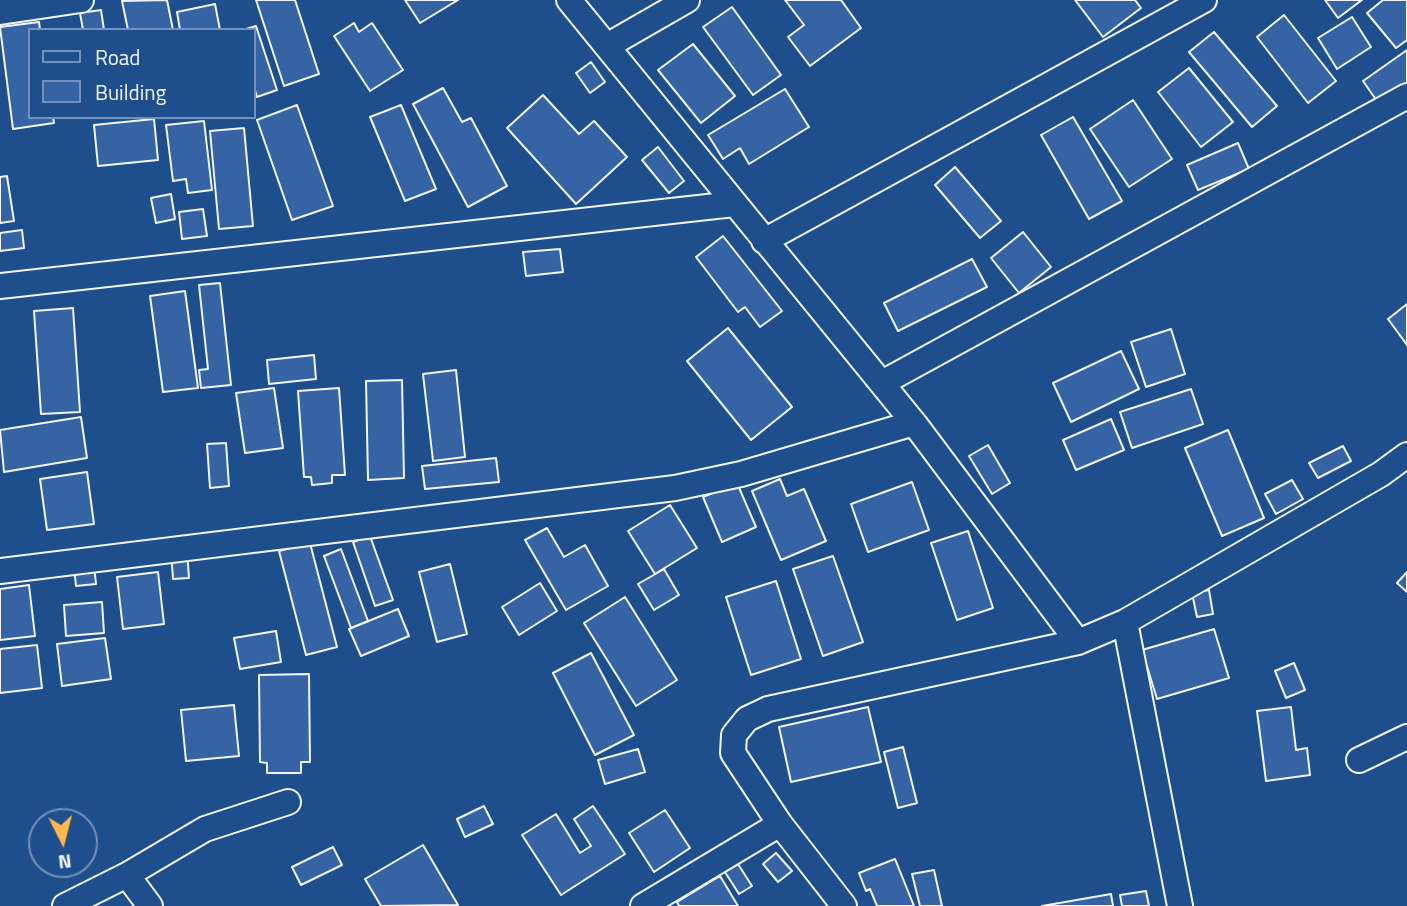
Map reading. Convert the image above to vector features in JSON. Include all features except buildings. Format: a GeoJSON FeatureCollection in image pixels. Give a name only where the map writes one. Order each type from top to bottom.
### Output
{"type":"FeatureCollection","features":[{"type":"Feature","properties":{"kind":"street"},"geometry":{"type":"LineString","coordinates":[[0,12],[81,0]]}},
{"type":"Feature","properties":{"kind":"street"},"geometry":{"type":"LineString","coordinates":[[569,0],[914,423],[1078,642]]}},
{"type":"Feature","properties":{"kind":"street"},"geometry":{"type":"LineString","coordinates":[[607,46],[687,0]]}},
{"type":"Feature","properties":{"kind":"street"},"geometry":{"type":"LineString","coordinates":[[764,241],[1204,0]]}},
{"type":"Feature","properties":{"kind":"street"},"geometry":{"type":"LineString","coordinates":[[882,383],[1407,96]]}},
{"type":"Feature","properties":{"kind":"street"},"geometry":{"type":"LineString","coordinates":[[0,286],[734,204]]}},
{"type":"Feature","properties":{"kind":"street"},"geometry":{"type":"LineString","coordinates":[[0,571],[676,488],[741,474],[914,423]]}},
{"type":"Feature","properties":{"kind":"street"},"geometry":{"type":"LineString","coordinates":[[844,906],[780,824],[733,753],[734,735],[747,719],[768,709],[1078,642],[1125,622],[1381,474],[1407,455]]}},
{"type":"Feature","properties":{"kind":"street"},"geometry":{"type":"LineString","coordinates":[[1125,622],[1180,906]]}},
{"type":"Feature","properties":{"kind":"street"},"geometry":{"type":"LineString","coordinates":[[1359,760],[1407,737]]}},
{"type":"Feature","properties":{"kind":"street"},"geometry":{"type":"LineString","coordinates":[[65,906],[127,876],[205,829],[288,802]]}},
{"type":"Feature","properties":{"kind":"street"},"geometry":{"type":"LineString","coordinates":[[643,906],[780,824]]}},
{"type":"Feature","properties":{"kind":"street"},"geometry":{"type":"LineString","coordinates":[[127,876],[150,906]]}}]}
